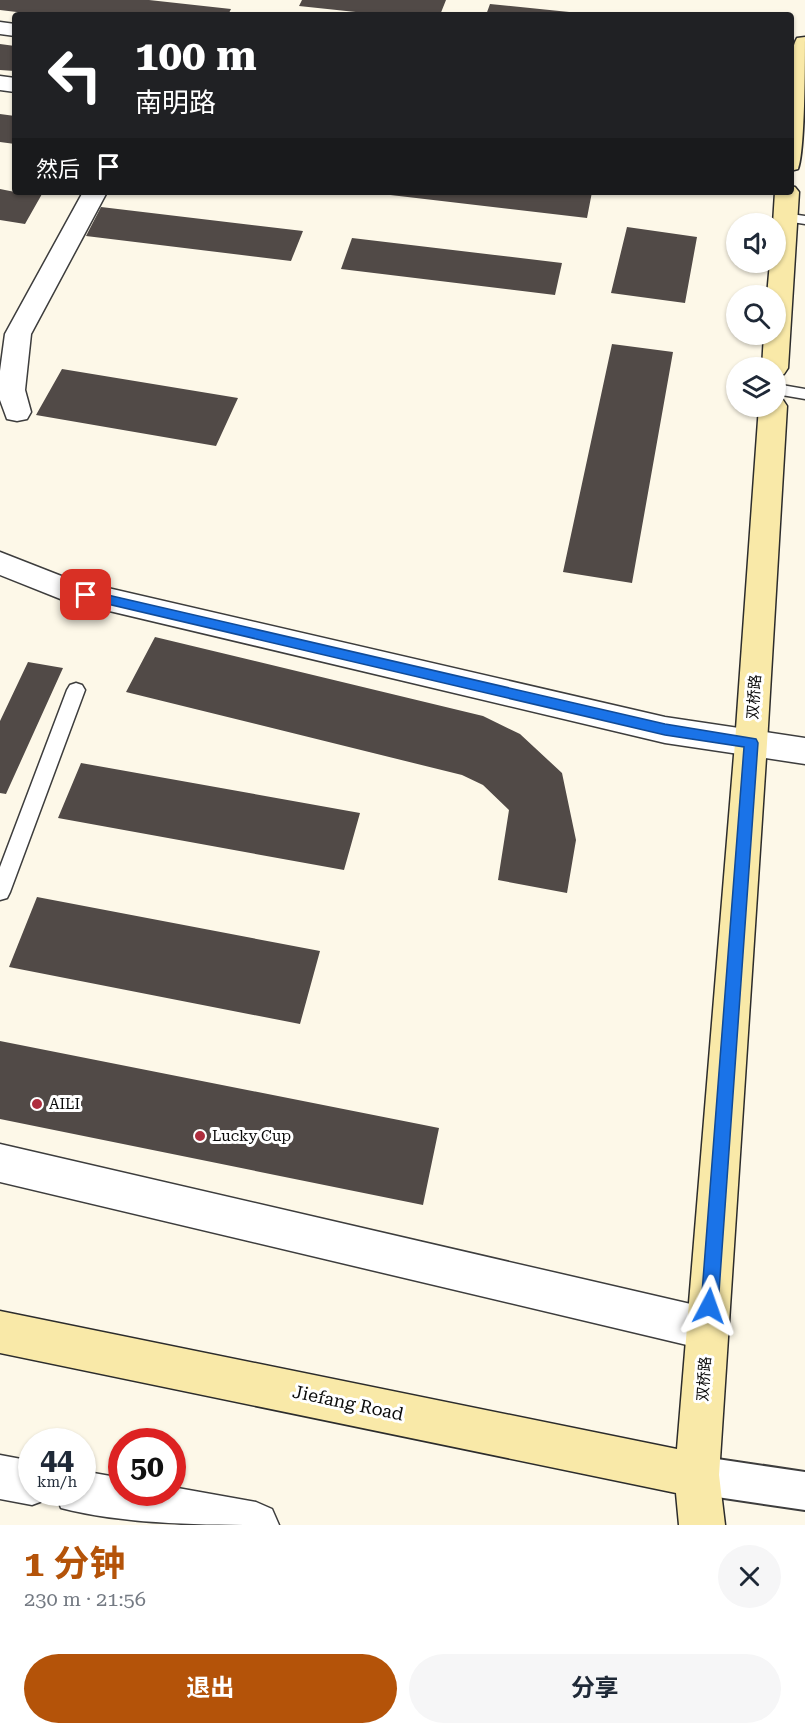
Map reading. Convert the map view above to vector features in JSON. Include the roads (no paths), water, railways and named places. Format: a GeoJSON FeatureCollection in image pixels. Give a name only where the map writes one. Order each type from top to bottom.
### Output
{"type":"FeatureCollection","features":[{"type":"Feature","properties":{"kind":"main road"},"geometry":{"type":"LineString","coordinates":[[794,132],[805,43]]}},
{"type":"Feature","properties":{"kind":"main road"},"geometry":{"type":"LineString","coordinates":[[776,357],[795,218],[788,195]]}},
{"type":"Feature","properties":{"kind":"main road","name":"双桥路"},"geometry":{"type":"LineString","coordinates":[[702,1525],[697,1475],[751,743],[772,417]]}},
{"type":"Feature","properties":{"kind":"main road","name":"Jiefang Road"},"geometry":{"type":"LineString","coordinates":[[0,1332],[697,1475]]}},
{"type":"Feature","properties":{"kind":"street"},"geometry":{"type":"LineString","coordinates":[[17,412],[11,390],[18,334],[93,195]]}},
{"type":"Feature","properties":{"kind":"street"},"geometry":{"type":"LineString","coordinates":[[0,564],[63,589],[665,730],[805,751]]}},
{"type":"Feature","properties":{"kind":"street"},"geometry":{"type":"LineString","coordinates":[[0,1163],[708,1329]]}},
{"type":"Feature","properties":{"kind":"street"},"geometry":{"type":"LineString","coordinates":[[697,1475],[805,1491]]}},
{"type":"Feature","properties":{"kind":"street"},"geometry":{"type":"LineString","coordinates":[[0,1477],[18,1480]]}},
{"type":"Feature","properties":{"kind":"street"},"geometry":{"type":"LineString","coordinates":[[96,1496],[256,1525]]}},
{"type":"Feature","properties":{"kind":"lane"},"geometry":{"type":"LineString","coordinates":[[786,391],[805,394]]}},
{"type":"Feature","properties":{"kind":"lane"},"geometry":{"type":"LineString","coordinates":[[0,892],[76,690]]}},
{"type":"Feature","properties":{"kind":"place","name":"AILI"},"geometry":{"type":"Point","coordinates":[37,1104]}},
{"type":"Feature","properties":{"kind":"place","name":"Lucky Cup"},"geometry":{"type":"Point","coordinates":[200,1136]}}]}
